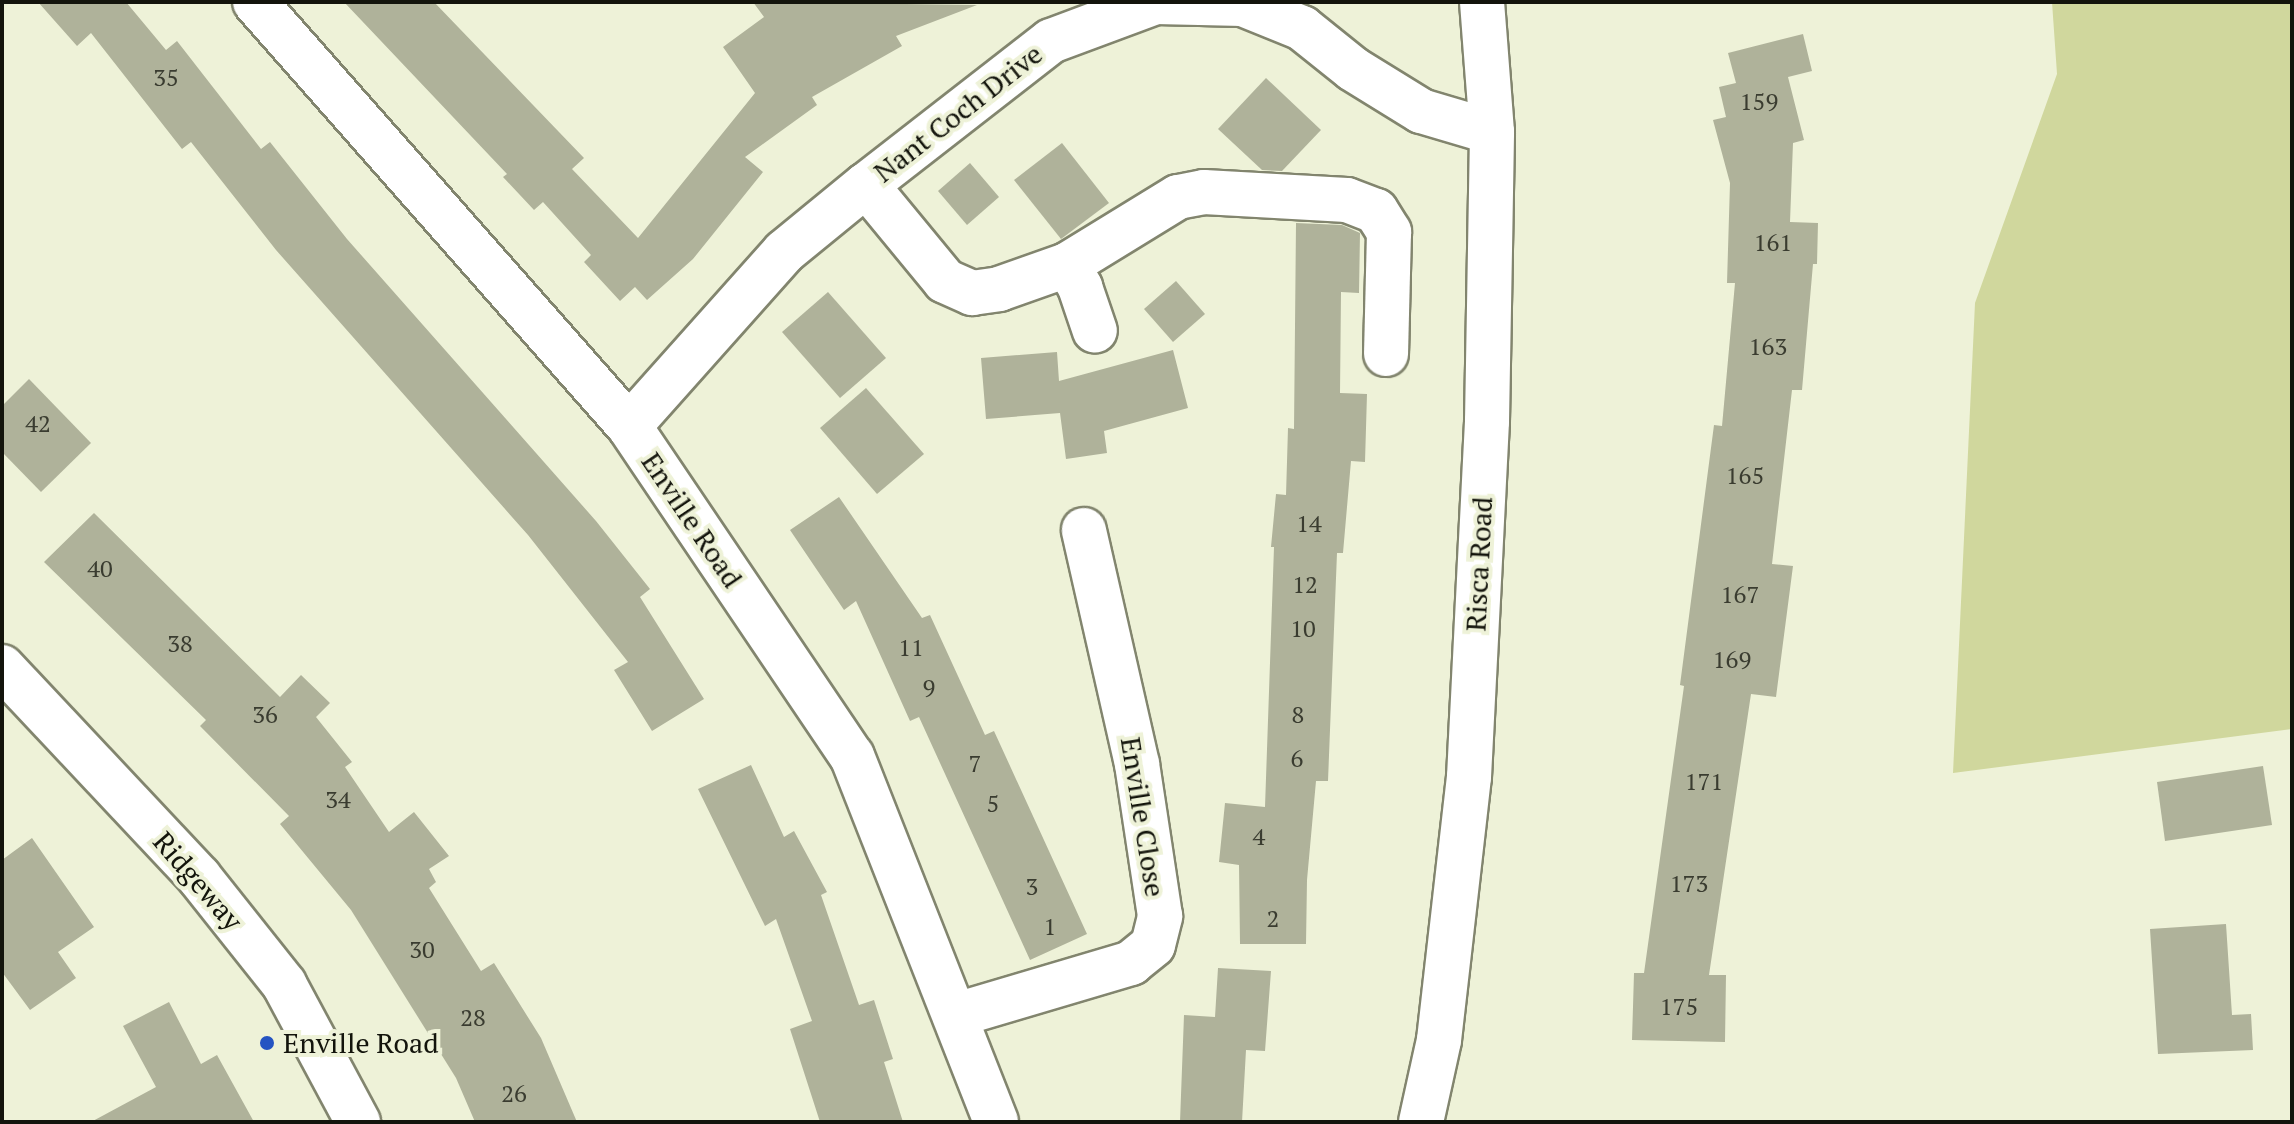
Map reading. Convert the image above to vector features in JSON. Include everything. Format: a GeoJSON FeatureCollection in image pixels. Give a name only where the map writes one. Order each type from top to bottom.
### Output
{"type":"FeatureCollection","features":[{"type":"Feature","properties":{"kind":"street","name":"Enville Road"},"geometry":{"type":"LineString","coordinates":[[255,2],[629,426],[852,756],[996,1122]]}},
{"type":"Feature","properties":{"kind":"street","name":"Nant Coch Drive"},"geometry":{"type":"LineString","coordinates":[[629,426],[784,252],[866,185],[1051,41],[1156,2],[1243,4],[1302,28],[1353,69],[1421,111],[1492,132]]}},
{"type":"Feature","properties":{"kind":"street","name":"Risca Road"},"geometry":{"type":"LineString","coordinates":[[1421,1122],[1439,1040],[1469,777],[1487,421],[1492,132],[1482,2]]}},
{"type":"Feature","properties":{"kind":"street"},"geometry":{"type":"LineString","coordinates":[[866,185],[945,281],[972,293],[999,289],[1067,265],[1178,197],[1204,192],[1347,200],[1376,211],[1389,232],[1386,354]]}},
{"type":"Feature","properties":{"kind":"street"},"geometry":{"type":"LineString","coordinates":[[1067,265],[1080,287],[1095,331]]}},
{"type":"Feature","properties":{"kind":"street","name":"Enville Close"},"geometry":{"type":"LineString","coordinates":[[956,1015],[1131,963],[1153,945],[1160,916],[1137,764],[1084,530]]}},
{"type":"Feature","properties":{"kind":"street","name":"Ridgeway"},"geometry":{"type":"LineString","coordinates":[[2,667],[199,877],[284,984],[358,1122]]}},
{"type":"Feature","properties":{"kind":"green space"},"geometry":{"type":"Polygon","coordinates":[[[2052,2],[2292,2],[2292,729],[1953,773],[1975,303],[2057,74],[2052,2]]]}},
{"type":"Feature","properties":{"kind":"building"},"geometry":{"type":"Polygon","coordinates":[[[38,2],[126,2],[166,50],[177,41],[261,149],[270,142],[347,239],[596,521],[650,589],[640,597],[704,699],[652,731],[614,670],[628,662],[528,535],[276,250],[191,142],[182,149],[91,33],[77,46],[38,2]]]}},
{"type":"Feature","properties":{"kind":"building"},"geometry":{"type":"Polygon","coordinates":[[[344,2],[434,2],[584,158],[572,169],[638,238],[755,93],[723,47],[764,17],[753,2],[977,5],[896,36],[902,46],[812,97],[817,105],[745,157],[763,172],[693,259],[647,300],[635,287],[620,301],[584,262],[591,255],[543,202],[534,210],[503,177],[507,174],[344,2]]]}},
{"type":"Feature","properties":{"kind":"building"},"geometry":{"type":"Polygon","coordinates":[[[1803,34],[1812,71],[1788,77],[1804,140],[1793,143],[1790,222],[1818,223],[1817,264],[1813,264],[1802,390],[1792,390],[1772,564],[1793,566],[1776,697],[1751,694],[1709,975],[1726,975],[1725,1042],[1632,1040],[1634,973],[1644,973],[1684,686],[1680,685],[1714,425],[1722,426],[1735,283],[1727,283],[1730,183],[1713,120],[1726,117],[1719,87],[1736,83],[1728,53],[1803,34]]]}},
{"type":"Feature","properties":{"kind":"building"},"geometry":{"type":"Polygon","coordinates":[[[1266,78],[1321,130],[1282,171],[1262,170],[1218,129],[1266,78]]]}},
{"type":"Feature","properties":{"kind":"building"},"geometry":{"type":"Polygon","coordinates":[[[1062,143],[1109,203],[1061,239],[1014,180],[1062,143]]]}},
{"type":"Feature","properties":{"kind":"building"},"geometry":{"type":"Polygon","coordinates":[[[970,163],[999,197],[967,225],[938,191],[970,163]]]}},
{"type":"Feature","properties":{"kind":"building"},"geometry":{"type":"Polygon","coordinates":[[[1296,223],[1342,225],[1360,233],[1359,293],[1341,292],[1340,393],[1367,394],[1365,462],[1351,461],[1343,553],[1337,553],[1328,781],[1316,781],[1307,880],[1306,944],[1240,944],[1239,865],[1219,862],[1225,803],[1265,807],[1274,547],[1271,547],[1276,494],[1286,495],[1288,428],[1294,429],[1296,223]]]}},
{"type":"Feature","properties":{"kind":"building"},"geometry":{"type":"Polygon","coordinates":[[[1176,281],[1205,314],[1173,342],[1144,309],[1176,281]]]}},
{"type":"Feature","properties":{"kind":"building"},"geometry":{"type":"Polygon","coordinates":[[[828,292],[886,358],[840,398],[782,332],[828,292]]]}},
{"type":"Feature","properties":{"kind":"building"},"geometry":{"type":"Polygon","coordinates":[[[1173,350],[1188,408],[1104,431],[1107,453],[1066,459],[1060,413],[986,419],[981,358],[1057,352],[1059,381],[1173,350]]]}},
{"type":"Feature","properties":{"kind":"building"},"geometry":{"type":"Polygon","coordinates":[[[29,379],[91,443],[41,492],[2,452],[2,406],[29,379]]]}},
{"type":"Feature","properties":{"kind":"building"},"geometry":{"type":"Polygon","coordinates":[[[866,388],[924,454],[877,494],[820,428],[866,388]]]}},
{"type":"Feature","properties":{"kind":"building"},"geometry":{"type":"Polygon","coordinates":[[[839,497],[922,618],[930,615],[985,735],[994,731],[1087,934],[1030,960],[919,717],[910,721],[856,601],[844,610],[790,530],[839,497]]]}},
{"type":"Feature","properties":{"kind":"building"},"geometry":{"type":"Polygon","coordinates":[[[94,513],[280,697],[301,675],[330,703],[316,717],[352,762],[345,767],[389,832],[414,812],[449,856],[429,869],[436,882],[429,888],[481,971],[494,963],[541,1038],[577,1122],[475,1122],[456,1078],[351,910],[280,824],[289,816],[200,726],[206,720],[44,562],[94,513]]]}},
{"type":"Feature","properties":{"kind":"building"},"geometry":{"type":"Polygon","coordinates":[[[751,765],[784,837],[794,831],[827,892],[821,895],[859,1005],[874,1000],[893,1059],[884,1062],[903,1122],[820,1122],[790,1029],[812,1021],[776,919],[765,926],[698,789],[751,765]]]}},
{"type":"Feature","properties":{"kind":"building"},"geometry":{"type":"Polygon","coordinates":[[[2263,766],[2272,825],[2165,841],[2157,782],[2263,766]]]}},
{"type":"Feature","properties":{"kind":"building"},"geometry":{"type":"Polygon","coordinates":[[[32,838],[94,927],[58,952],[76,978],[30,1010],[2,972],[2,860],[32,838]]]}},
{"type":"Feature","properties":{"kind":"building"},"geometry":{"type":"Polygon","coordinates":[[[2226,924],[2232,1015],[2251,1014],[2253,1050],[2158,1054],[2150,929],[2226,924]]]}},
{"type":"Feature","properties":{"kind":"building"},"geometry":{"type":"Polygon","coordinates":[[[1218,968],[1271,971],[1265,1051],[1246,1050],[1242,1122],[1180,1122],[1184,1015],[1215,1017],[1218,968]]]}},
{"type":"Feature","properties":{"kind":"building"},"geometry":{"type":"Polygon","coordinates":[[[169,1002],[201,1064],[217,1055],[254,1122],[91,1122],[156,1087],[123,1026],[169,1002]]]}},
{"type":"Feature","properties":{"kind":"place","name":"Enville Road"},"geometry":{"type":"Point","coordinates":[267,1043]}}]}
